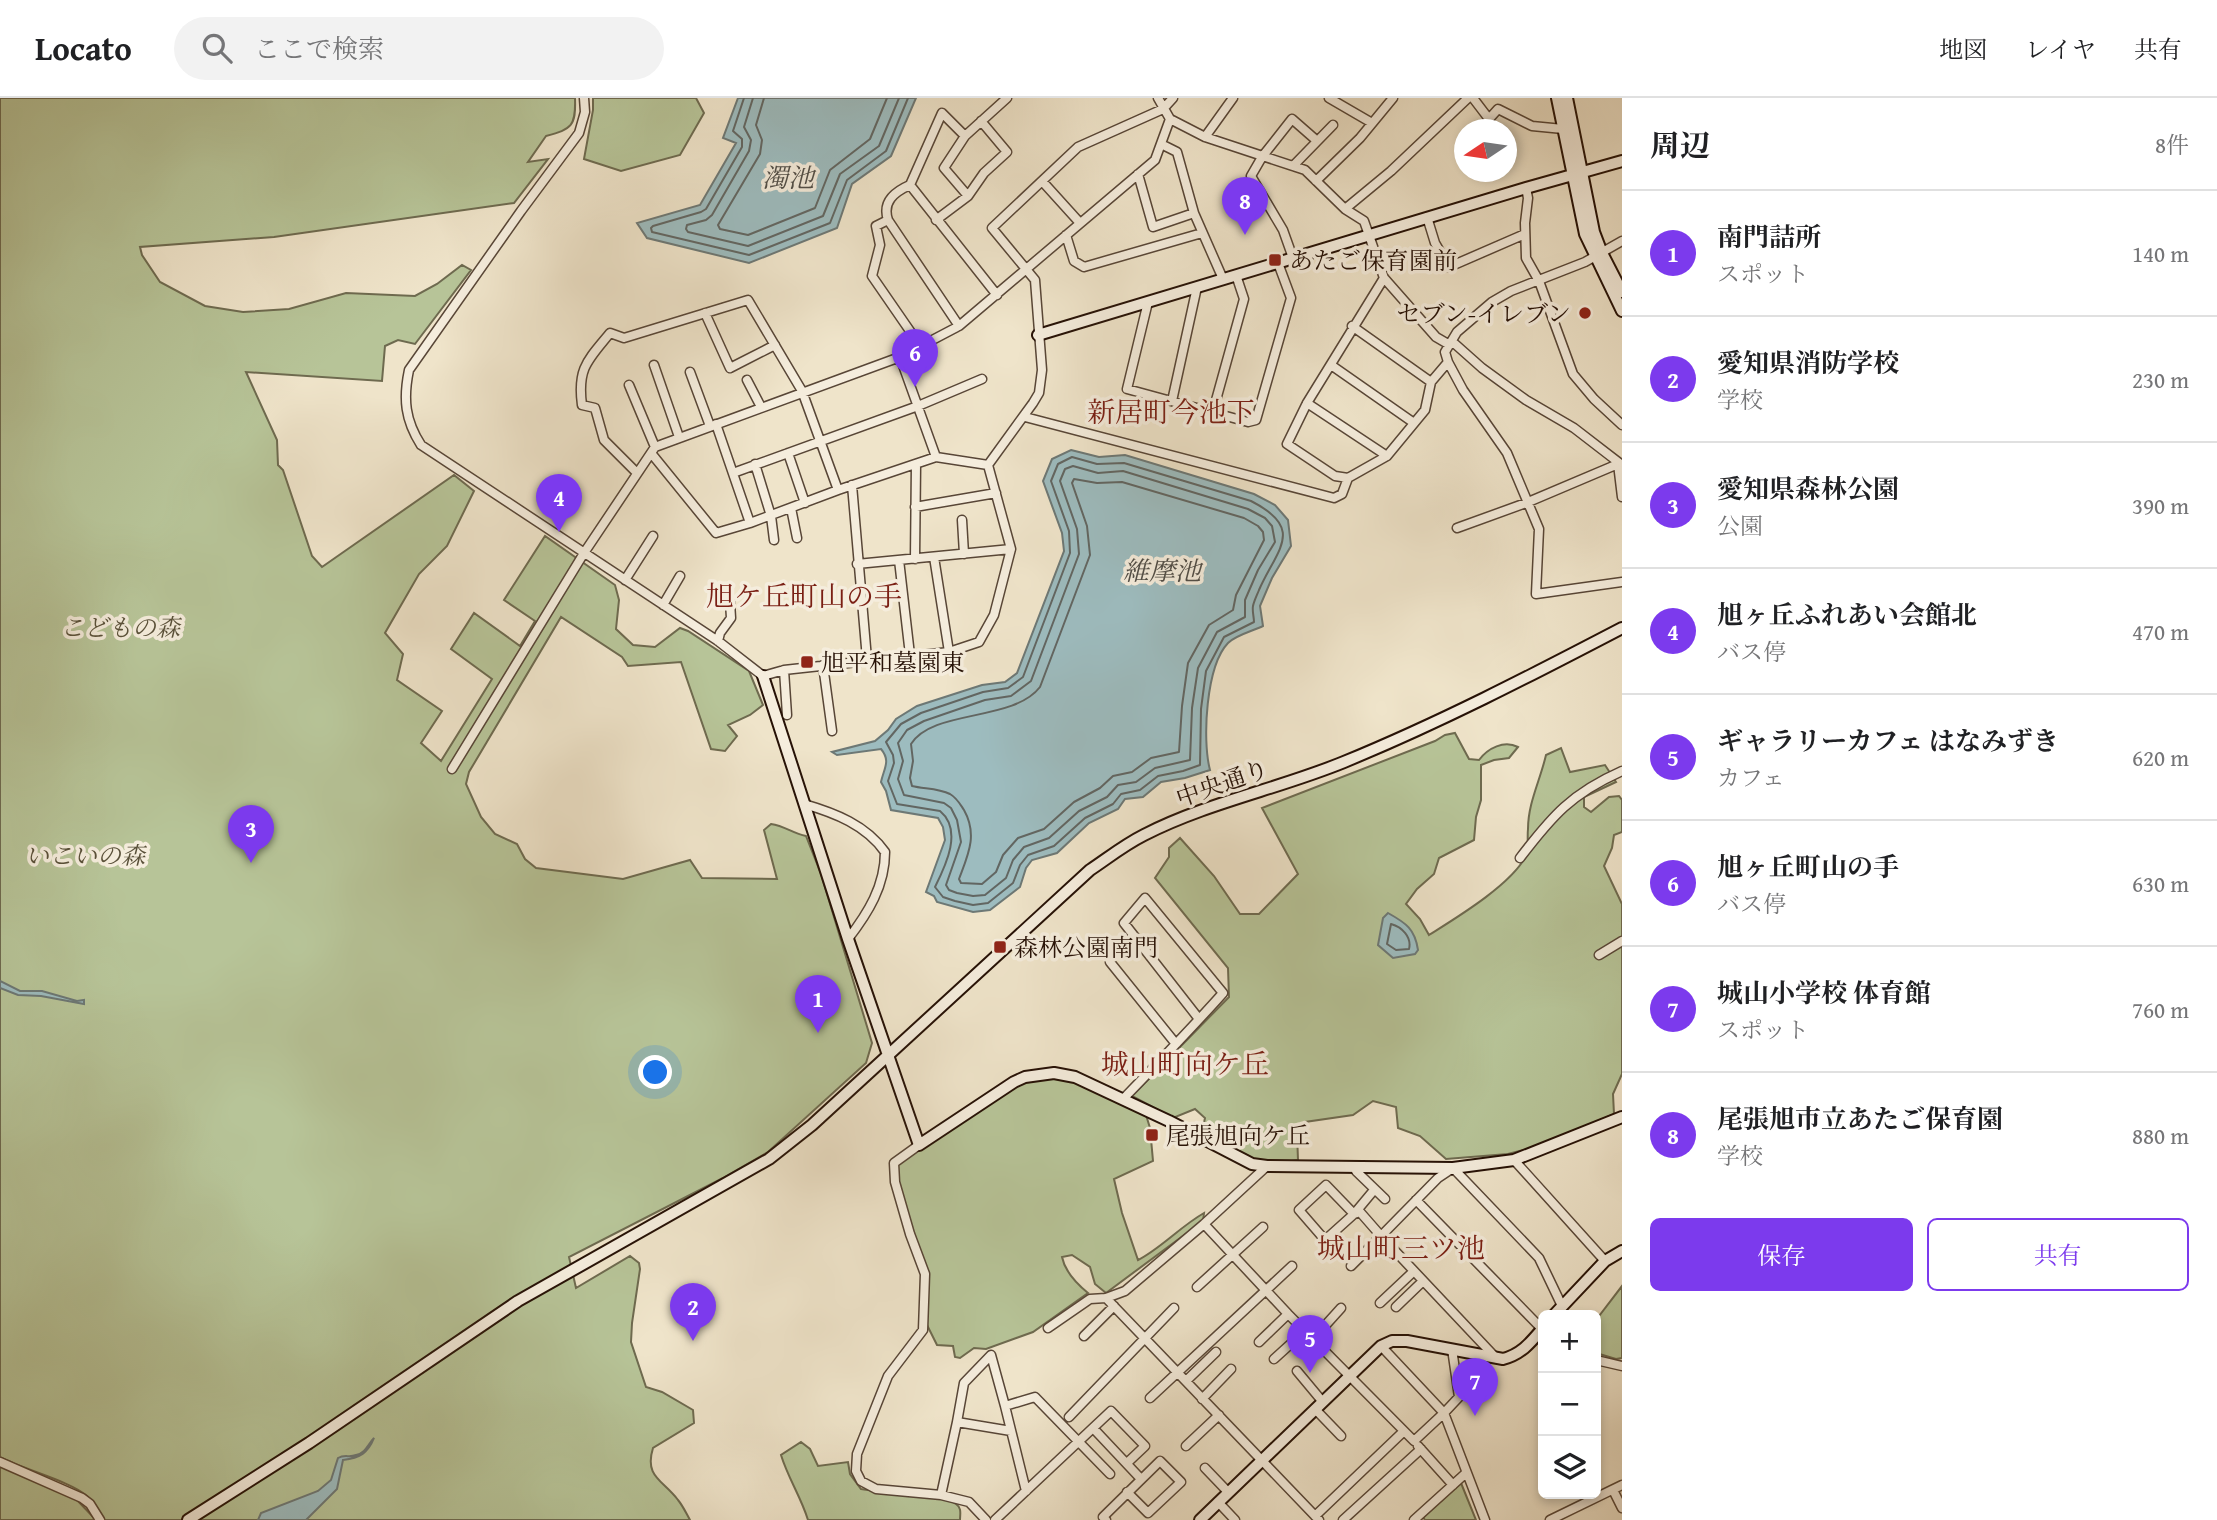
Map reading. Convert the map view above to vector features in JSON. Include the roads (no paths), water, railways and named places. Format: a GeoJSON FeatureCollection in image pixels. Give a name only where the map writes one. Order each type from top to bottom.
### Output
{"type":"FeatureCollection","features":[{"type":"Feature","properties":{"kind":"street"},"geometry":{"type":"LineString","coordinates":[[584,98],[585,112],[579,133],[409,370],[405,391],[406,411],[411,429],[421,445],[718,641],[763,676],[848,939],[919,1145]]}},
{"type":"Feature","properties":{"kind":"street"},"geometry":{"type":"LineString","coordinates":[[968,196],[944,168],[965,136],[1007,98]]}},
{"type":"Feature","properties":{"kind":"street"},"geometry":{"type":"LineString","coordinates":[[1158,98],[1170,119],[1205,137],[1306,170],[1345,209],[1364,221],[1384,278],[1411,312],[1436,337],[1448,344],[1455,344],[1504,384],[1574,428],[1620,464],[1622,497]]}},
{"type":"Feature","properties":{"kind":"street"},"geometry":{"type":"LineString","coordinates":[[988,465],[1025,417],[1039,393],[1042,370],[1035,280],[992,228],[1078,147],[1163,108],[1173,98]]}},
{"type":"Feature","properties":{"kind":"street"},"geometry":{"type":"LineString","coordinates":[[1205,137],[1233,98]]}},
{"type":"Feature","properties":{"kind":"street"},"geometry":{"type":"LineString","coordinates":[[1316,181],[1372,124],[1393,98]]}},
{"type":"Feature","properties":{"kind":"street"},"geometry":{"type":"LineString","coordinates":[[1345,209],[1391,171],[1470,98],[1489,119],[1498,109],[1532,126],[1563,129]]}},
{"type":"Feature","properties":{"kind":"street"},"geometry":{"type":"LineString","coordinates":[[1557,98],[1576,174]]}},
{"type":"Feature","properties":{"kind":"street"},"geometry":{"type":"LineString","coordinates":[[1567,98],[1585,234],[1622,292]]}},
{"type":"Feature","properties":{"kind":"street"},"geometry":{"type":"LineString","coordinates":[[1333,99],[1372,124]]}},
{"type":"Feature","properties":{"kind":"street"},"geometry":{"type":"LineString","coordinates":[[959,326],[886,214],[888,202],[896,191],[909,185],[942,113],[965,136]]}},
{"type":"Feature","properties":{"kind":"street"},"geometry":{"type":"LineString","coordinates":[[452,769],[584,553],[653,450],[680,437],[802,391],[900,357],[959,326],[1155,160],[1170,119]]}},
{"type":"Feature","properties":{"kind":"street"},"geometry":{"type":"LineString","coordinates":[[1293,258],[1283,230],[1251,176],[1262,157],[1292,119],[1316,140]]}},
{"type":"Feature","properties":{"kind":"street"},"geometry":{"type":"LineString","coordinates":[[936,220],[968,196],[984,173],[1007,152],[981,121]]}},
{"type":"Feature","properties":{"kind":"street"},"geometry":{"type":"LineString","coordinates":[[1293,166],[1333,125]]}},
{"type":"Feature","properties":{"kind":"street"},"geometry":{"type":"LineString","coordinates":[[1161,144],[1177,152],[1194,213],[1223,279]]}},
{"type":"Feature","properties":{"kind":"street"},"geometry":{"type":"LineString","coordinates":[[1038,335],[1622,161]]}},
{"type":"Feature","properties":{"kind":"street"},"geometry":{"type":"LineString","coordinates":[[1138,174],[1153,227],[1194,213]]}},
{"type":"Feature","properties":{"kind":"street"},"geometry":{"type":"LineString","coordinates":[[1042,181],[1080,223]]}},
{"type":"Feature","properties":{"kind":"street"},"geometry":{"type":"LineString","coordinates":[[909,185],[997,295]]}},
{"type":"Feature","properties":{"kind":"street"},"geometry":{"type":"LineString","coordinates":[[1526,188],[1526,258],[1539,281],[1573,374],[1594,399],[1622,425]]}},
{"type":"Feature","properties":{"kind":"street"},"geometry":{"type":"LineString","coordinates":[[1427,217],[1435,243],[1449,267],[1525,234]]}},
{"type":"Feature","properties":{"kind":"street"},"geometry":{"type":"LineString","coordinates":[[888,220],[876,226],[880,245],[872,276],[921,346]]}},
{"type":"Feature","properties":{"kind":"street"},"geometry":{"type":"LineString","coordinates":[[1066,235],[1073,261],[1084,267],[1202,233]]}},
{"type":"Feature","properties":{"kind":"street"},"geometry":{"type":"LineString","coordinates":[[1622,241],[1598,255],[1511,291],[1492,302],[1457,332],[1445,352],[1463,390],[1507,453],[1539,529],[1536,594],[1622,582]]}},
{"type":"Feature","properties":{"kind":"street"},"geometry":{"type":"LineString","coordinates":[[1598,255],[1622,312]]}},
{"type":"Feature","properties":{"kind":"street"},"geometry":{"type":"LineString","coordinates":[[1149,302],[1127,388],[1248,422],[1256,420],[1292,298],[1278,263]]}},
{"type":"Feature","properties":{"kind":"street"},"geometry":{"type":"LineString","coordinates":[[1213,411],[1244,299],[1236,275]]}},
{"type":"Feature","properties":{"kind":"street"},"geometry":{"type":"LineString","coordinates":[[1384,278],[1307,403],[1287,444],[1335,476],[1348,478],[1387,456],[1425,410],[1431,382],[1448,362]]}},
{"type":"Feature","properties":{"kind":"street"},"geometry":{"type":"LineString","coordinates":[[1172,401],[1197,287]]}},
{"type":"Feature","properties":{"kind":"street"},"geometry":{"type":"LineString","coordinates":[[636,472],[604,440],[595,408],[582,405],[580,389],[583,366],[610,333],[624,338],[748,300],[802,391],[838,490]]}},
{"type":"Feature","properties":{"kind":"street"},"geometry":{"type":"LineString","coordinates":[[705,313],[730,368],[775,345]]}},
{"type":"Feature","properties":{"kind":"street"},"geometry":{"type":"LineString","coordinates":[[1352,326],[1431,382]]}},
{"type":"Feature","properties":{"kind":"street"},"geometry":{"type":"LineString","coordinates":[[900,357],[936,457]]}},
{"type":"Feature","properties":{"kind":"street"},"geometry":{"type":"LineString","coordinates":[[654,365],[680,437]]}},
{"type":"Feature","properties":{"kind":"street"},"geometry":{"type":"LineString","coordinates":[[1331,365],[1415,423]]}},
{"type":"Feature","properties":{"kind":"street"},"geometry":{"type":"LineString","coordinates":[[690,372],[733,472],[750,523]]}},
{"type":"Feature","properties":{"kind":"street"},"geometry":{"type":"LineString","coordinates":[[733,472],[918,406],[982,379]]}},
{"type":"Feature","properties":{"kind":"street"},"geometry":{"type":"LineString","coordinates":[[747,380],[761,407]]}},
{"type":"Feature","properties":{"kind":"street"},"geometry":{"type":"LineString","coordinates":[[629,385],[653,450],[716,533],[936,457],[988,465]]}},
{"type":"Feature","properties":{"kind":"street"},"geometry":{"type":"LineString","coordinates":[[1307,403],[1387,456]]}},
{"type":"Feature","properties":{"kind":"street"},"geometry":{"type":"LineString","coordinates":[[1025,417],[1334,498],[1342,494],[1348,478]]}},
{"type":"Feature","properties":{"kind":"street"},"geometry":{"type":"LineString","coordinates":[[788,453],[805,503]]}},
{"type":"Feature","properties":{"kind":"street"},"geometry":{"type":"LineString","coordinates":[[755,464],[771,516],[774,540]]}},
{"type":"Feature","properties":{"kind":"street"},"geometry":{"type":"LineString","coordinates":[[915,559],[916,464]]}},
{"type":"Feature","properties":{"kind":"street"},"geometry":{"type":"LineString","coordinates":[[1457,528],[1620,464]]}},
{"type":"Feature","properties":{"kind":"street"},"geometry":{"type":"LineString","coordinates":[[763,676],[784,670],[867,659],[949,652],[979,642],[994,615],[1010,549],[988,465]]}},
{"type":"Feature","properties":{"kind":"street"},"geometry":{"type":"LineString","coordinates":[[852,485],[867,659]]}},
{"type":"Feature","properties":{"kind":"street"},"geometry":{"type":"LineString","coordinates":[[915,507],[996,494]]}},
{"type":"Feature","properties":{"kind":"street"},"geometry":{"type":"LineString","coordinates":[[791,508],[797,538]]}},
{"type":"Feature","properties":{"kind":"street"},"geometry":{"type":"LineString","coordinates":[[962,520],[964,554]]}},
{"type":"Feature","properties":{"kind":"street"},"geometry":{"type":"LineString","coordinates":[[625,580],[653,537]]}},
{"type":"Feature","properties":{"kind":"street"},"geometry":{"type":"LineString","coordinates":[[858,565],[1010,549]]}},
{"type":"Feature","properties":{"kind":"street"},"geometry":{"type":"LineString","coordinates":[[934,557],[949,652]]}},
{"type":"Feature","properties":{"kind":"street"},"geometry":{"type":"LineString","coordinates":[[899,560],[910,655]]}},
{"type":"Feature","properties":{"kind":"street"},"geometry":{"type":"LineString","coordinates":[[663,605],[680,576]]}},
{"type":"Feature","properties":{"kind":"street"},"geometry":{"type":"LineString","coordinates":[[718,641],[720,632],[731,618],[730,602]]}},
{"type":"Feature","properties":{"kind":"street","name":"中央通り"},"geometry":{"type":"LineString","coordinates":[[188,1520],[309,1443],[518,1301],[768,1158],[812,1125],[1090,870],[1119,849],[1174,821],[1312,775],[1431,725],[1622,628]]}},
{"type":"Feature","properties":{"kind":"street"},"geometry":{"type":"LineString","coordinates":[[823,665],[832,731]]}},
{"type":"Feature","properties":{"kind":"street"},"geometry":{"type":"LineString","coordinates":[[784,670],[787,715]]}},
{"type":"Feature","properties":{"kind":"street"},"geometry":{"type":"LineString","coordinates":[[1520,859],[1549,821],[1567,804],[1597,782],[1622,771]]}},
{"type":"Feature","properties":{"kind":"street"},"geometry":{"type":"LineString","coordinates":[[804,804],[844,819],[867,832],[884,852],[885,866],[878,891],[864,918],[848,939]]}},
{"type":"Feature","properties":{"kind":"street"},"geometry":{"type":"LineString","coordinates":[[1124,1098],[1176,1044],[1223,993],[1145,898],[1124,923],[1199,1019]]}},
{"type":"Feature","properties":{"kind":"street"},"geometry":{"type":"LineString","coordinates":[[1599,955],[1622,941]]}},
{"type":"Feature","properties":{"kind":"street"},"geometry":{"type":"LineString","coordinates":[[1110,962],[1176,1044]]}},
{"type":"Feature","properties":{"kind":"street"},"geometry":{"type":"LineString","coordinates":[[986,1520],[969,1502],[941,1495],[876,1489],[861,1481],[856,1471],[857,1454],[888,1376],[923,1331],[925,1274],[895,1182],[894,1163],[1014,1082],[1025,1077],[1054,1073],[1075,1077],[1124,1098],[1252,1164],[1267,1166],[1453,1168],[1514,1160],[1622,1117]]}},
{"type":"Feature","properties":{"kind":"street"},"geometry":{"type":"LineString","coordinates":[[1514,1160],[1605,1261]]}},
{"type":"Feature","properties":{"kind":"street"},"geometry":{"type":"LineString","coordinates":[[1048,1328],[1090,1299],[1106,1298],[1125,1291],[1267,1166]]}},
{"type":"Feature","properties":{"kind":"street"},"geometry":{"type":"LineString","coordinates":[[1357,1167],[1356,1171],[1385,1199]]}},
{"type":"Feature","properties":{"kind":"street"},"geometry":{"type":"LineString","coordinates":[[1351,1266],[1438,1178],[1453,1168]]}},
{"type":"Feature","properties":{"kind":"street"},"geometry":{"type":"LineString","coordinates":[[1453,1168],[1539,1258],[1562,1306]]}},
{"type":"Feature","properties":{"kind":"street"},"geometry":{"type":"LineString","coordinates":[[1354,1214],[1326,1185],[1299,1210],[1325,1240],[1354,1214],[1374,1190]]}},
{"type":"Feature","properties":{"kind":"street"},"geometry":{"type":"LineString","coordinates":[[1416,1200],[1538,1324]]}},
{"type":"Feature","properties":{"kind":"street"},"geometry":{"type":"LineString","coordinates":[[1354,1214],[1360,1212],[1496,1359]]}},
{"type":"Feature","properties":{"kind":"street"},"geometry":{"type":"LineString","coordinates":[[1204,1224],[1288,1314],[1414,1441],[1453,1485]]}},
{"type":"Feature","properties":{"kind":"street"},"geometry":{"type":"LineString","coordinates":[[1197,1287],[1263,1227]]}},
{"type":"Feature","properties":{"kind":"street"},"geometry":{"type":"LineString","coordinates":[[1558,1310],[1605,1261],[1622,1251]]}},
{"type":"Feature","properties":{"kind":"street"},"geometry":{"type":"LineString","coordinates":[[1150,1398],[1292,1266]]}},
{"type":"Feature","properties":{"kind":"street"},"geometry":{"type":"LineString","coordinates":[[1380,1303],[1414,1270]]}},
{"type":"Feature","properties":{"kind":"street"},"geometry":{"type":"LineString","coordinates":[[1396,1307],[1423,1281]]}},
{"type":"Feature","properties":{"kind":"street"},"geometry":{"type":"LineString","coordinates":[[1106,1298],[1317,1518],[1404,1431]]}},
{"type":"Feature","properties":{"kind":"street"},"geometry":{"type":"LineString","coordinates":[[1084,1336],[1114,1307]]}},
{"type":"Feature","properties":{"kind":"street"},"geometry":{"type":"LineString","coordinates":[[1069,1417],[1174,1308]]}},
{"type":"Feature","properties":{"kind":"street"},"geometry":{"type":"LineString","coordinates":[[1313,1339],[1341,1308]]}},
{"type":"Feature","properties":{"kind":"street"},"geometry":{"type":"LineString","coordinates":[[1259,1342],[1288,1314]]}},
{"type":"Feature","properties":{"kind":"street"},"geometry":{"type":"LineString","coordinates":[[1274,1359],[1306,1330]]}},
{"type":"Feature","properties":{"kind":"street"},"geometry":{"type":"LineString","coordinates":[[1200,1520],[1381,1346],[1392,1341],[1407,1341],[1496,1359],[1517,1354],[1538,1334]]}},
{"type":"Feature","properties":{"kind":"street"},"geometry":{"type":"LineString","coordinates":[[1381,1346],[1444,1413],[1485,1520]]}},
{"type":"Feature","properties":{"kind":"street"},"geometry":{"type":"LineString","coordinates":[[1414,1441],[1459,1396],[1452,1349]]}},
{"type":"Feature","properties":{"kind":"street"},"geometry":{"type":"LineString","coordinates":[[1186,1381],[1216,1352]]}},
{"type":"Feature","properties":{"kind":"street"},"geometry":{"type":"LineString","coordinates":[[941,1495],[964,1383],[991,1355],[1026,1491]]}},
{"type":"Feature","properties":{"kind":"street"},"geometry":{"type":"LineString","coordinates":[[1601,1361],[1622,1366]]}},
{"type":"Feature","properties":{"kind":"street"},"geometry":{"type":"LineString","coordinates":[[1202,1399],[1231,1369]]}},
{"type":"Feature","properties":{"kind":"street"},"geometry":{"type":"LineString","coordinates":[[1297,1371],[1341,1436]]}},
{"type":"Feature","properties":{"kind":"street"},"geometry":{"type":"LineString","coordinates":[[1004,1406],[1035,1397],[1110,1474]]}},
{"type":"Feature","properties":{"kind":"street"},"geometry":{"type":"LineString","coordinates":[[995,1520],[1111,1411],[1145,1446],[1127,1463]]}},
{"type":"Feature","properties":{"kind":"street"},"geometry":{"type":"LineString","coordinates":[[1186,1446],[1219,1415]]}},
{"type":"Feature","properties":{"kind":"street"},"geometry":{"type":"LineString","coordinates":[[957,1422],[1011,1431]]}},
{"type":"Feature","properties":{"kind":"street"},"geometry":{"type":"LineString","coordinates":[[1093,1428],[1141,1479]]}},
{"type":"Feature","properties":{"kind":"street"},"geometry":{"type":"LineString","coordinates":[[1343,1520],[1421,1449]]}},
{"type":"Feature","properties":{"kind":"street"},"geometry":{"type":"LineString","coordinates":[[1106,1520],[1103,1517],[1128,1492],[1141,1479],[1160,1461],[1181,1482],[1148,1513],[1128,1492]]}},
{"type":"Feature","properties":{"kind":"street"},"geometry":{"type":"LineString","coordinates":[[0,1462],[82,1498],[90,1504],[100,1520]]}},
{"type":"Feature","properties":{"kind":"street"},"geometry":{"type":"LineString","coordinates":[[1205,1468],[1228,1492]]}},
{"type":"Feature","properties":{"kind":"street"},"geometry":{"type":"LineString","coordinates":[[1416,1519],[1465,1473]]}},
{"type":"Feature","properties":{"kind":"street"},"geometry":{"type":"LineString","coordinates":[[1550,1520],[1565,1517],[1622,1485]]}},
{"type":"Feature","properties":{"kind":"street"},"geometry":{"type":"LineString","coordinates":[[1613,1490],[1622,1508]]}},
{"type":"Feature","properties":{"kind":"street"},"geometry":{"type":"LineString","coordinates":[[1218,1502],[1236,1520]]}},
{"type":"Feature","properties":{"kind":"water","name":"濁池"},"geometry":{"type":"Polygon","coordinates":[[[738,98],[916,98],[891,156],[852,184],[837,228],[749,263],[647,238],[637,223],[700,205],[736,143],[723,138],[738,98]]]}},
{"type":"Feature","properties":{"kind":"water","name":"維摩池"},"geometry":{"type":"Polygon","coordinates":[[[1071,450],[1099,457],[1125,455],[1254,494],[1275,505],[1288,520],[1291,546],[1272,578],[1260,606],[1263,626],[1231,640],[1215,668],[1206,723],[1210,770],[1161,782],[1143,797],[1125,799],[1118,809],[1089,823],[1057,853],[1032,860],[1026,868],[1020,887],[990,910],[973,912],[937,902],[934,896],[926,892],[945,840],[943,827],[938,818],[891,810],[881,782],[886,761],[881,749],[837,755],[832,752],[875,741],[896,719],[917,706],[982,685],[1005,682],[1017,673],[1064,551],[1062,533],[1043,481],[1052,459],[1071,450]]]}},
{"type":"Feature","properties":{"kind":"water"},"geometry":{"type":"Polygon","coordinates":[[[1388,913],[1412,932],[1418,950],[1415,954],[1393,958],[1378,945],[1383,918],[1388,913]]]}},
{"type":"Feature","properties":{"kind":"water"},"geometry":{"type":"Polygon","coordinates":[[[0,981],[20,991],[42,991],[77,1001],[84,1000],[84,1004],[41,996],[18,995],[0,988],[0,981]]]}},
{"type":"Feature","properties":{"kind":"water"},"geometry":{"type":"Polygon","coordinates":[[[374,1438],[363,1454],[343,1460],[337,1489],[306,1520],[258,1520],[261,1513],[318,1491],[331,1480],[338,1458],[359,1454],[374,1438]]]}},
{"type":"Feature","properties":{"kind":"place","name":"尾張旭市立あたご保育園"},"geometry":{"type":"Point","coordinates":[1245,235]}},
{"type":"Feature","properties":{"kind":"place","name":"あたご保育園前"},"geometry":{"type":"Point","coordinates":[1275,260]}},
{"type":"Feature","properties":{"kind":"place","name":"セブン-イレブン"},"geometry":{"type":"Point","coordinates":[1585,313]}},
{"type":"Feature","properties":{"kind":"place","name":"旭ヶ丘町山の手"},"geometry":{"type":"Point","coordinates":[915,387]}},
{"type":"Feature","properties":{"kind":"place","name":"旭ヶ丘ふれあい会館北"},"geometry":{"type":"Point","coordinates":[559,532]}},
{"type":"Feature","properties":{"kind":"place","name":"旭平和墓園東"},"geometry":{"type":"Point","coordinates":[807,662]}},
{"type":"Feature","properties":{"kind":"place","name":"愛知県森林公園"},"geometry":{"type":"Point","coordinates":[251,863]}},
{"type":"Feature","properties":{"kind":"place","name":"森林公園南門"},"geometry":{"type":"Point","coordinates":[1000,947]}},
{"type":"Feature","properties":{"kind":"place","name":"南門詰所"},"geometry":{"type":"Point","coordinates":[818,1033]}},
{"type":"Feature","properties":{"kind":"place","name":"尾張旭向ケ丘"},"geometry":{"type":"Point","coordinates":[1152,1135]}},
{"type":"Feature","properties":{"kind":"place","name":"愛知県消防学校"},"geometry":{"type":"Point","coordinates":[693,1341]}},
{"type":"Feature","properties":{"kind":"place","name":"ギャラリーカフェ はなみずき"},"geometry":{"type":"Point","coordinates":[1310,1373]}},
{"type":"Feature","properties":{"kind":"place","name":"城山小学校 体育館"},"geometry":{"type":"Point","coordinates":[1475,1416]}},
{"type":"Feature","properties":{"kind":"district","name":"新居町今池下"},"geometry":{"type":"Point","coordinates":[1171,411]}},
{"type":"Feature","properties":{"kind":"district","name":"旭ケ丘町山の手"},"geometry":{"type":"Point","coordinates":[804,595]}},
{"type":"Feature","properties":{"kind":"district","name":"城山町向ケ丘"},"geometry":{"type":"Point","coordinates":[1185,1063]}},
{"type":"Feature","properties":{"kind":"district","name":"城山町三ツ池"},"geometry":{"type":"Point","coordinates":[1401,1247]}},
{"type":"Feature","properties":{"kind":"park label","name":"こどもの森"},"geometry":{"type":"Point","coordinates":[120,627]}},
{"type":"Feature","properties":{"kind":"park label","name":"いこいの森"},"geometry":{"type":"Point","coordinates":[85,855]}}]}
